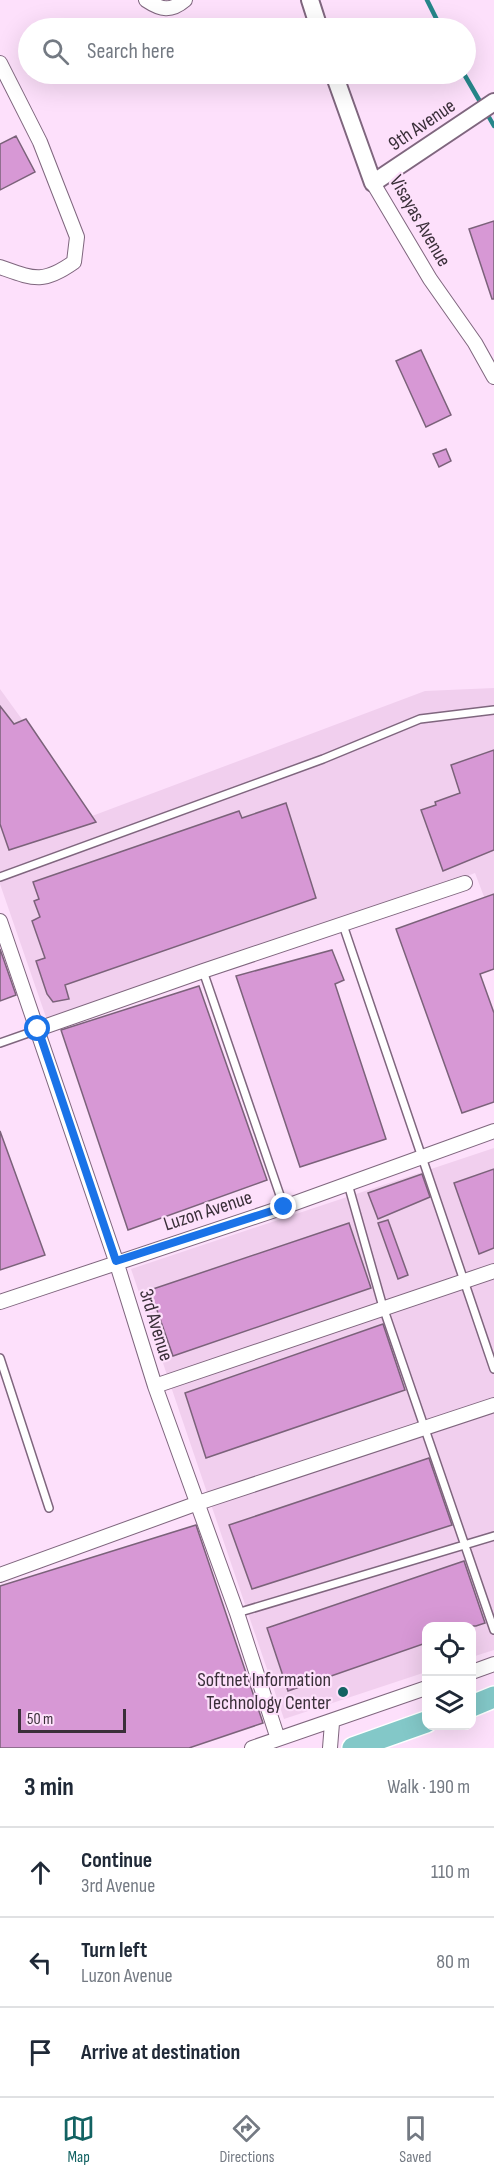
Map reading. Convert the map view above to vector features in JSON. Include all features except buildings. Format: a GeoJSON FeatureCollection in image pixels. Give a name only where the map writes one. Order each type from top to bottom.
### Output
{"type":"FeatureCollection","features":[{"type":"Feature","properties":{"kind":"main road"},"geometry":{"type":"LineString","coordinates":[[476,1704],[494,1697]]}},
{"type":"Feature","properties":{"kind":"main road"},"geometry":{"type":"LineString","coordinates":[[354,1748],[422,1723]]}},
{"type":"Feature","properties":{"kind":"street"},"geometry":{"type":"LineString","coordinates":[[146,0],[163,10],[175,8],[185,0]]}},
{"type":"Feature","properties":{"kind":"street"},"geometry":{"type":"LineString","coordinates":[[310,0],[316,18]]}},
{"type":"Feature","properties":{"kind":"street"},"geometry":{"type":"LineString","coordinates":[[0,63],[40,142],[77,237],[74,262],[60,272],[43,278],[0,267]]}},
{"type":"Feature","properties":{"kind":"street","name":"Visayas Avenue"},"geometry":{"type":"LineString","coordinates":[[338,84],[373,183],[430,279],[475,343],[494,377]]}},
{"type":"Feature","properties":{"kind":"street","name":"9th Avenue"},"geometry":{"type":"LineString","coordinates":[[373,183],[494,102]]}},
{"type":"Feature","properties":{"kind":"street"},"geometry":{"type":"LineString","coordinates":[[38,1029],[203,971],[465,884]]}},
{"type":"Feature","properties":{"kind":"street","name":"3rd Avenue"},"geometry":{"type":"LineString","coordinates":[[0,921],[116,1261],[155,1386],[237,1613],[278,1739]]}},
{"type":"Feature","properties":{"kind":"street","name":"Luzon Avenue"},"geometry":{"type":"LineString","coordinates":[[0,1302],[116,1261],[284,1207],[494,1131]]}},
{"type":"Feature","properties":{"kind":"street"},"geometry":{"type":"LineString","coordinates":[[155,1386],[494,1271]]}},
{"type":"Feature","properties":{"kind":"street"},"geometry":{"type":"LineString","coordinates":[[0,1575],[198,1503],[494,1404]]}},
{"type":"Feature","properties":{"kind":"street"},"geometry":{"type":"LineString","coordinates":[[476,1670],[494,1664]]}},
{"type":"Feature","properties":{"kind":"street"},"geometry":{"type":"LineString","coordinates":[[252,1748],[332,1723],[422,1689]]}},
{"type":"Feature","properties":{"kind":"street"},"geometry":{"type":"LineString","coordinates":[[330,1748],[332,1723]]}},
{"type":"Feature","properties":{"kind":"lane"},"geometry":{"type":"LineString","coordinates":[[0,877],[323,759],[420,719],[494,710]]}},
{"type":"Feature","properties":{"kind":"lane"},"geometry":{"type":"LineString","coordinates":[[343,925],[424,1157],[463,1281],[494,1369]]}},
{"type":"Feature","properties":{"kind":"lane"},"geometry":{"type":"LineString","coordinates":[[203,971],[284,1207]]}},
{"type":"Feature","properties":{"kind":"lane"},"geometry":{"type":"LineString","coordinates":[[0,1043],[38,1029]]}},
{"type":"Feature","properties":{"kind":"lane"},"geometry":{"type":"LineString","coordinates":[[348,1184],[383,1307],[494,1630]]}},
{"type":"Feature","properties":{"kind":"lane"},"geometry":{"type":"LineString","coordinates":[[0,1358],[49,1508]]}},
{"type":"Feature","properties":{"kind":"lane"},"geometry":{"type":"LineString","coordinates":[[237,1613],[494,1536]]}},
{"type":"Feature","properties":{"kind":"shaded area"},"geometry":{"type":"Polygon","coordinates":[[[494,688],[494,923],[475,873],[359,917],[48,1023],[0,884],[0,689],[92,816],[425,691],[494,688]]]}},
{"type":"Feature","properties":{"kind":"shaded area"},"geometry":{"type":"Polygon","coordinates":[[[494,1148],[494,1650],[476,1656],[476,1622],[422,1622],[422,1673],[284,1719],[131,1269],[494,1148]]]}},
{"type":"Feature","properties":{"kind":"waterway"},"geometry":{"type":"LineString","coordinates":[[427,0],[436,18]]}},
{"type":"Feature","properties":{"kind":"waterway"},"geometry":{"type":"LineString","coordinates":[[470,84],[482,105]]}},
{"type":"Feature","properties":{"kind":"waterway"},"geometry":{"type":"LineString","coordinates":[[486,112],[494,126]]}},
{"type":"Feature","properties":{"kind":"place","name":"Softnet Information Technology Center"},"geometry":{"type":"Point","coordinates":[343,1692]}},
{"type":"Feature","properties":{"kind":"route"},"geometry":{"type":"LineString","coordinates":[[38,1029],[116,1261],[284,1207]]}}]}
